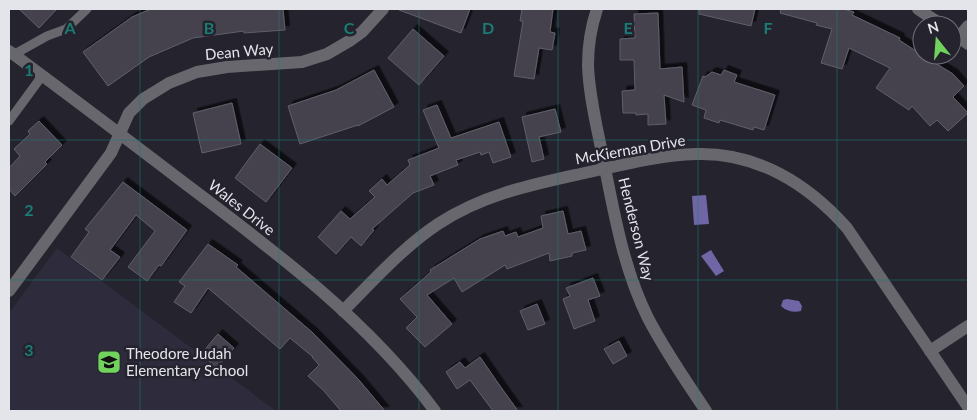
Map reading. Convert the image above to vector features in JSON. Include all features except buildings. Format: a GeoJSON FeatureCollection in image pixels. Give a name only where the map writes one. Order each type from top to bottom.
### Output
{"type":"FeatureCollection","features":[{"type":"Feature","properties":{"kind":"street","name":"Dean Way"},"geometry":{"type":"LineString","coordinates":[[9,291],[111,153],[129,113],[143,100],[169,83],[190,74],[212,69],[289,63],[328,54],[362,32],[382,9]]}},
{"type":"Feature","properties":{"kind":"street","name":"Henderson Way"},"geometry":{"type":"LineString","coordinates":[[597,9],[592,26],[588,65],[590,92],[619,233],[629,271],[666,352],[706,411]]}},
{"type":"Feature","properties":{"kind":"street","name":"Wales Drive"},"geometry":{"type":"LineString","coordinates":[[11,53],[249,232],[343,311],[380,344],[435,411]]}},
{"type":"Feature","properties":{"kind":"street","name":"McKiernan Drive"},"geometry":{"type":"LineString","coordinates":[[343,311],[391,262],[414,242],[438,224],[493,196],[522,187],[671,156],[697,154],[737,158],[787,176],[830,208],[848,228],[968,407]]}},
{"type":"Feature","properties":{"kind":"street"},"geometry":{"type":"LineString","coordinates":[[930,351],[968,326]]}},
{"type":"Feature","properties":{"kind":"lane"},"geometry":{"type":"LineString","coordinates":[[11,53],[66,29],[87,9]]}},
{"type":"Feature","properties":{"kind":"lane"},"geometry":{"type":"LineString","coordinates":[[9,121],[42,76]]}},
{"type":"Feature","properties":{"kind":"shaded area"},"geometry":{"type":"Polygon","coordinates":[[[706,195],[709,224],[694,225],[692,196],[706,195]]]}},
{"type":"Feature","properties":{"kind":"shaded area","name":"Theodore Judah Elementary School"},"geometry":{"type":"Polygon","coordinates":[[[57,248],[276,411],[9,411],[9,313],[57,248]]]}},
{"type":"Feature","properties":{"kind":"shaded area"},"geometry":{"type":"Polygon","coordinates":[[[711,250],[724,271],[716,276],[701,256],[711,250]]]}},
{"type":"Feature","properties":{"kind":"shaded area"},"geometry":{"type":"Polygon","coordinates":[[[783,300],[799,301],[802,306],[801,311],[793,312],[783,308],[781,306],[783,300]]]}},
{"type":"Feature","properties":{"kind":"place","name":"Theodore Judah Elementary School"},"geometry":{"type":"Point","coordinates":[109,362]}}]}
